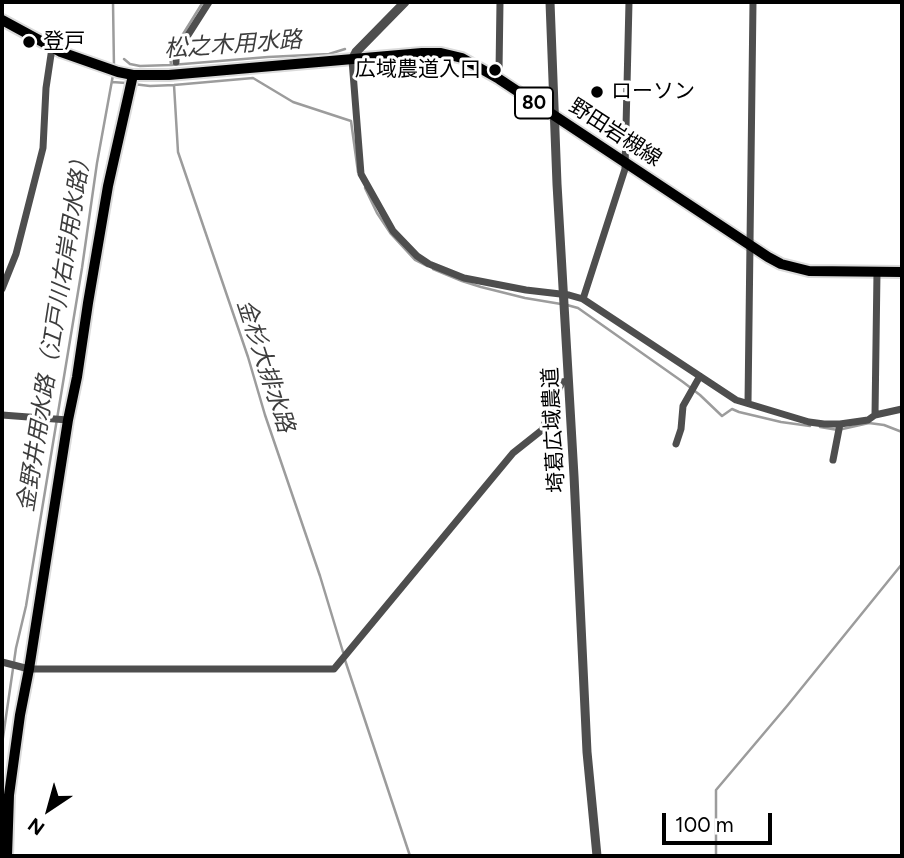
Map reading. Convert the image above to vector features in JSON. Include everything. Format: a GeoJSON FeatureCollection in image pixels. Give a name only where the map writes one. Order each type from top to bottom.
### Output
{"type":"FeatureCollection","features":[{"type":"Feature","properties":{"kind":"main road","name":"野田岩槻線"},"geometry":{"type":"LineString","coordinates":[[2,20],[52,48],[133,75],[169,75],[442,53],[462,58],[497,78],[768,257],[795,268],[902,272]]}},
{"type":"Feature","properties":{"kind":"main road"},"geometry":{"type":"LineString","coordinates":[[7,856],[6,794],[108,186],[133,75]]}},
{"type":"Feature","properties":{"kind":"street"},"geometry":{"type":"LineString","coordinates":[[176,62],[181,46],[209,2]]}},
{"type":"Feature","properties":{"kind":"street"},"geometry":{"type":"LineString","coordinates":[[405,2],[356,52],[352,60],[361,174],[393,231],[417,256],[429,264],[464,278],[583,299],[736,400],[809,422],[840,424],[868,420],[876,415],[902,409]]}},
{"type":"Feature","properties":{"kind":"street"},"geometry":{"type":"LineString","coordinates":[[497,78],[500,2]]}},
{"type":"Feature","properties":{"kind":"street","name":"埼葛広域農道"},"geometry":{"type":"LineString","coordinates":[[550,2],[587,752],[597,856]]}},
{"type":"Feature","properties":{"kind":"street"},"geometry":{"type":"LineString","coordinates":[[583,299],[625,163],[629,2]]}},
{"type":"Feature","properties":{"kind":"street"},"geometry":{"type":"LineString","coordinates":[[748,403],[753,2]]}},
{"type":"Feature","properties":{"kind":"street"},"geometry":{"type":"LineString","coordinates":[[2,289],[16,254],[43,148],[45,100],[52,48]]}},
{"type":"Feature","properties":{"kind":"street"},"geometry":{"type":"LineString","coordinates":[[876,415],[877,272]]}},
{"type":"Feature","properties":{"kind":"street"},"geometry":{"type":"LineString","coordinates":[[676,444],[681,429],[683,406],[699,376]]}},
{"type":"Feature","properties":{"kind":"street"},"geometry":{"type":"LineString","coordinates":[[2,662],[29,669],[334,669],[513,453],[542,430],[562,382],[568,380]]}},
{"type":"Feature","properties":{"kind":"street"},"geometry":{"type":"LineString","coordinates":[[2,415],[68,420]]}},
{"type":"Feature","properties":{"kind":"street"},"geometry":{"type":"LineString","coordinates":[[832,460],[840,424]]}},
{"type":"Feature","properties":{"kind":"waterway","name":"金野井用水路（江戸川右岸用水路）"},"geometry":{"type":"LineString","coordinates":[[113,2],[114,68]]}},
{"type":"Feature","properties":{"kind":"waterway","name":"金杉大排水路"},"geometry":{"type":"LineString","coordinates":[[171,65],[170,55],[203,2]]}},
{"type":"Feature","properties":{"kind":"waterway","name":"松之木用水路"},"geometry":{"type":"LineString","coordinates":[[124,59],[130,64],[140,66],[171,65],[329,54],[345,49]]}},
{"type":"Feature","properties":{"kind":"waterway","name":"金野井用水路（江戸川右岸用水路）"},"geometry":{"type":"LineString","coordinates":[[2,744],[113,75]]}},
{"type":"Feature","properties":{"kind":"waterway"},"geometry":{"type":"LineString","coordinates":[[133,84],[174,85],[253,78],[293,102],[351,121],[358,172]]}},
{"type":"Feature","properties":{"kind":"waterway"},"geometry":{"type":"LineString","coordinates":[[112,82],[126,83]]}},
{"type":"Feature","properties":{"kind":"waterway","name":"金杉大排水路"},"geometry":{"type":"LineString","coordinates":[[174,85],[178,152],[248,357],[343,652]]}},
{"type":"Feature","properties":{"kind":"waterway"},"geometry":{"type":"LineString","coordinates":[[365,188],[391,234],[415,260],[427,266]]}},
{"type":"Feature","properties":{"kind":"waterway"},"geometry":{"type":"LineString","coordinates":[[433,269],[481,287],[561,304]]}},
{"type":"Feature","properties":{"kind":"waterway"},"geometry":{"type":"LineString","coordinates":[[567,305],[578,308],[683,382],[722,416],[732,409],[781,422],[810,426]]}},
{"type":"Feature","properties":{"kind":"waterway"},"geometry":{"type":"LineString","coordinates":[[820,427],[838,430],[869,423],[902,432]]}},
{"type":"Feature","properties":{"kind":"waterway"},"geometry":{"type":"LineString","coordinates":[[716,856],[716,790],[902,564]]}},
{"type":"Feature","properties":{"kind":"waterway","name":"金杉大排水路"},"geometry":{"type":"LineString","coordinates":[[345,660],[410,856]]}},
{"type":"Feature","properties":{"kind":"place","name":"登戸"},"geometry":{"type":"Point","coordinates":[29,42]}},
{"type":"Feature","properties":{"kind":"place","name":"広域農道入口"},"geometry":{"type":"Point","coordinates":[495,70]}},
{"type":"Feature","properties":{"kind":"place","name":"ローソン"},"geometry":{"type":"Point","coordinates":[597,92]}}]}
